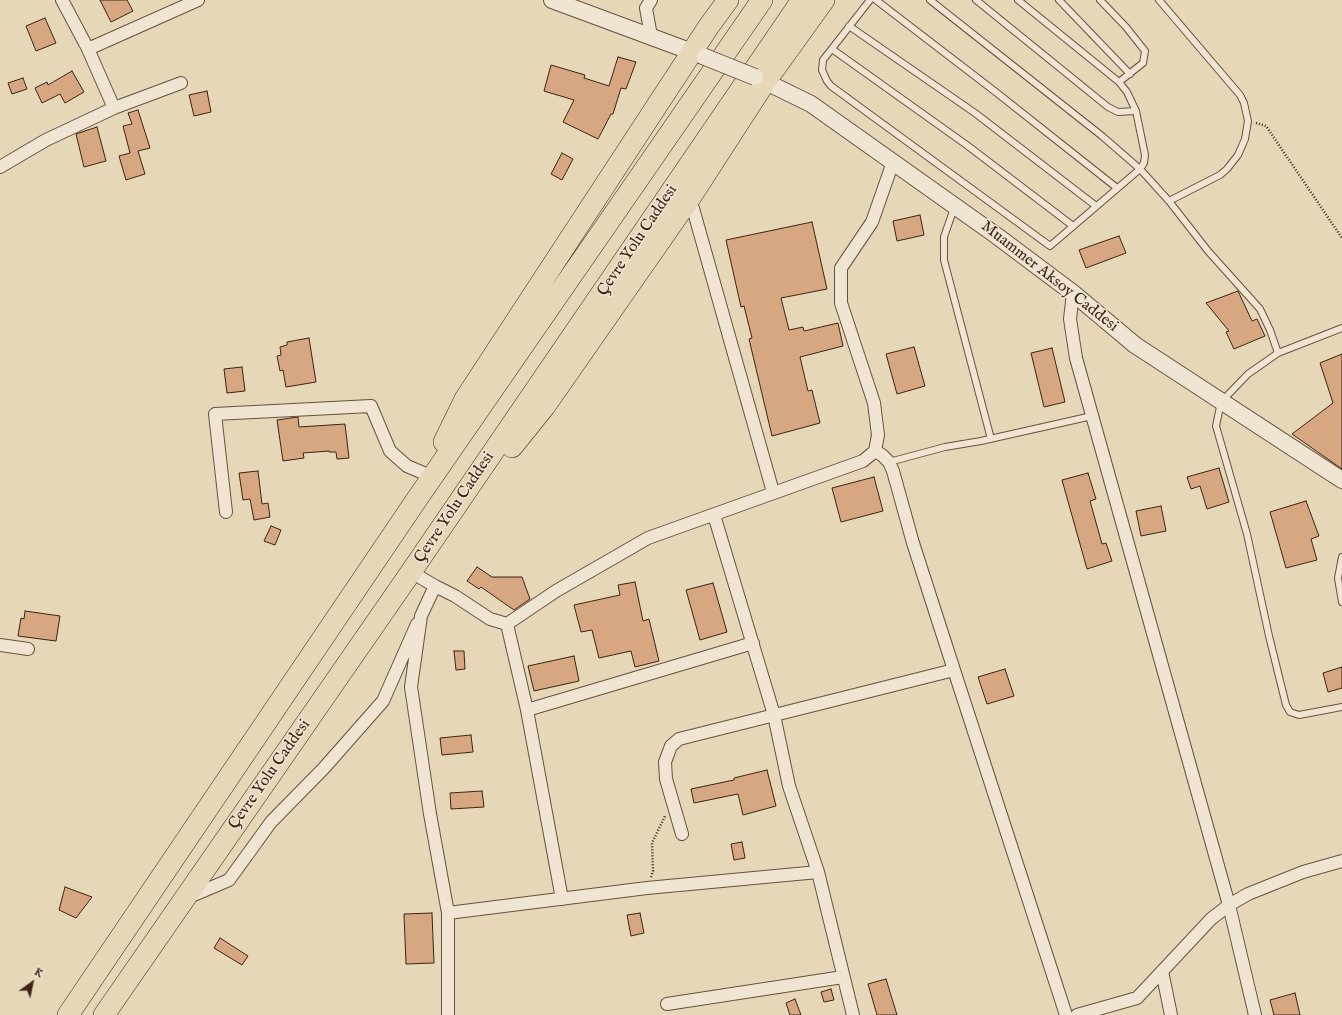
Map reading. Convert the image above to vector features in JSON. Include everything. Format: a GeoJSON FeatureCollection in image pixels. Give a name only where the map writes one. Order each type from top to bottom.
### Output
{"type":"FeatureCollection","features":[{"type":"Feature","properties":{"kind":"highway"},"geometry":{"type":"LineString","coordinates":[[417,499],[465,399],[699,54],[728,0]]}},
{"type":"Feature","properties":{"kind":"highway","name":"Çevre Yolu Caddesi"},"geometry":{"type":"LineString","coordinates":[[68,1015],[417,499],[762,0]]}},
{"type":"Feature","properties":{"kind":"highway","name":"Çevre Yolu Caddesi"},"geometry":{"type":"LineString","coordinates":[[104,1015],[182,900],[412,572],[802,0]]}},
{"type":"Feature","properties":{"kind":"highway"},"geometry":{"type":"LineString","coordinates":[[412,572],[545,406],[690,198],[760,79],[824,0]]}},
{"type":"Feature","properties":{"kind":"street"},"geometry":{"type":"LineString","coordinates":[[62,0],[88,48],[114,108]]}},
{"type":"Feature","properties":{"kind":"street"},"geometry":{"type":"LineString","coordinates":[[88,48],[198,0]]}},
{"type":"Feature","properties":{"kind":"street","name":"Muammer Aksoy Caddesi"},"geometry":{"type":"LineString","coordinates":[[552,0],[699,54],[760,79],[811,104],[955,206],[1073,293],[1135,345],[1342,480]]}},
{"type":"Feature","properties":{"kind":"street"},"geometry":{"type":"LineString","coordinates":[[651,0],[646,8],[651,36]]}},
{"type":"Feature","properties":{"kind":"street"},"geometry":{"type":"LineString","coordinates":[[0,167],[46,140],[114,108],[181,83]]}},
{"type":"Feature","properties":{"kind":"street"},"geometry":{"type":"LineString","coordinates":[[507,624],[556,591],[648,538],[863,461],[875,451],[878,435],[874,403],[841,303],[841,268],[872,222],[893,162]]}},
{"type":"Feature","properties":{"kind":"street"},"geometry":{"type":"LineString","coordinates":[[690,198],[773,492]]}},
{"type":"Feature","properties":{"kind":"street"},"geometry":{"type":"LineString","coordinates":[[1073,293],[1070,319],[1076,358],[1229,905],[1255,1015]]}},
{"type":"Feature","properties":{"kind":"street"},"geometry":{"type":"LineString","coordinates":[[226,512],[215,414],[371,406],[390,451],[407,466],[428,475]]}},
{"type":"Feature","properties":{"kind":"street"},"geometry":{"type":"LineString","coordinates":[[875,451],[889,462],[913,543],[1066,1015]]}},
{"type":"Feature","properties":{"kind":"street"},"geometry":{"type":"LineString","coordinates":[[714,515],[774,715],[789,786],[818,872],[852,1015]]}},
{"type":"Feature","properties":{"kind":"street"},"geometry":{"type":"LineString","coordinates":[[412,572],[434,586],[455,596],[490,619],[507,624]]}},
{"type":"Feature","properties":{"kind":"street"},"geometry":{"type":"LineString","coordinates":[[182,900],[229,880],[271,822],[324,768],[383,702],[434,586]]}},
{"type":"Feature","properties":{"kind":"street"},"geometry":{"type":"LineString","coordinates":[[421,616],[412,687],[430,814],[448,913],[448,1015]]}},
{"type":"Feature","properties":{"kind":"street"},"geometry":{"type":"LineString","coordinates":[[507,624],[527,710],[562,899]]}},
{"type":"Feature","properties":{"kind":"street"},"geometry":{"type":"LineString","coordinates":[[527,710],[753,643]]}},
{"type":"Feature","properties":{"kind":"street"},"geometry":{"type":"LineString","coordinates":[[0,645],[28,649]]}},
{"type":"Feature","properties":{"kind":"street"},"geometry":{"type":"LineString","coordinates":[[682,834],[666,779],[665,762],[671,746],[679,739],[954,670]]}},
{"type":"Feature","properties":{"kind":"street"},"geometry":{"type":"LineString","coordinates":[[1077,1015],[1138,998],[1212,919],[1229,905],[1248,894],[1303,872],[1342,861]]}},
{"type":"Feature","properties":{"kind":"street"},"geometry":{"type":"LineString","coordinates":[[448,913],[647,888],[818,872]]}},
{"type":"Feature","properties":{"kind":"street"},"geometry":{"type":"LineString","coordinates":[[1162,971],[1171,1015]]}},
{"type":"Feature","properties":{"kind":"street"},"geometry":{"type":"LineString","coordinates":[[667,1004],[843,977]]}},
{"type":"Feature","properties":{"kind":"lane"},"geometry":{"type":"LineString","coordinates":[[870,0],[823,60],[822,65],[824,75],[831,86],[1050,246],[1140,169],[1144,163],[1145,155],[1136,110],[1127,92],[1119,82],[1018,0]]}},
{"type":"Feature","properties":{"kind":"lane"},"geometry":{"type":"LineString","coordinates":[[876,0],[997,92],[1117,188]]}},
{"type":"Feature","properties":{"kind":"lane"},"geometry":{"type":"LineString","coordinates":[[930,0],[1095,131],[1140,169],[1169,201],[1208,251],[1260,309],[1270,330],[1278,353]]}},
{"type":"Feature","properties":{"kind":"lane"},"geometry":{"type":"LineString","coordinates":[[976,0],[1108,107],[1118,112],[1136,110]]}},
{"type":"Feature","properties":{"kind":"lane"},"geometry":{"type":"LineString","coordinates":[[1059,0],[1130,74]]}},
{"type":"Feature","properties":{"kind":"lane"},"geometry":{"type":"LineString","coordinates":[[1100,0],[1144,47],[1145,60],[1119,82]]}},
{"type":"Feature","properties":{"kind":"lane"},"geometry":{"type":"LineString","coordinates":[[1159,0],[1240,95],[1244,102],[1248,120],[1245,139],[1238,155],[1227,169],[1216,177],[1169,201]]}},
{"type":"Feature","properties":{"kind":"lane"},"geometry":{"type":"LineString","coordinates":[[850,26],[974,113],[1096,206]]}},
{"type":"Feature","properties":{"kind":"lane"},"geometry":{"type":"LineString","coordinates":[[832,49],[968,146],[1073,226]]}},
{"type":"Feature","properties":{"kind":"lane"},"geometry":{"type":"LineString","coordinates":[[955,206],[944,237],[944,260],[991,439]]}},
{"type":"Feature","properties":{"kind":"lane"},"geometry":{"type":"LineString","coordinates":[[1342,328],[1278,353],[1248,374],[1221,402],[1216,426],[1247,534],[1268,636],[1286,705],[1290,712],[1299,715],[1342,707]]}},
{"type":"Feature","properties":{"kind":"lane"},"geometry":{"type":"LineString","coordinates":[[889,462],[945,447],[991,439],[1092,416]]}},
{"type":"Feature","properties":{"kind":"lane"},"geometry":{"type":"LineString","coordinates":[[1342,556],[1338,578],[1342,599]]}},
{"type":"Feature","properties":{"kind":"path"},"geometry":{"type":"LineString","coordinates":[[1248,120],[1266,126],[1342,238]]}},
{"type":"Feature","properties":{"kind":"path"},"geometry":{"type":"LineString","coordinates":[[647,888],[653,871],[652,843],[661,823],[673,804]]}},
{"type":"Feature","properties":{"kind":"building"},"geometry":{"type":"Polygon","coordinates":[[[100,0],[127,0],[133,11],[111,22],[100,0]]]}},
{"type":"Feature","properties":{"kind":"building"},"geometry":{"type":"Polygon","coordinates":[[[45,18],[56,43],[36,51],[26,26],[45,18]]]}},
{"type":"Feature","properties":{"kind":"building"},"geometry":{"type":"Polygon","coordinates":[[[618,57],[636,62],[626,89],[621,88],[613,114],[611,114],[598,139],[563,122],[574,100],[544,91],[551,65],[585,75],[584,78],[609,86],[618,57]]]}},
{"type":"Feature","properties":{"kind":"building"},"geometry":{"type":"Polygon","coordinates":[[[72,71],[84,92],[65,103],[60,94],[42,103],[35,88],[47,82],[48,85],[72,71]]]}},
{"type":"Feature","properties":{"kind":"building"},"geometry":{"type":"Polygon","coordinates":[[[23,78],[27,89],[12,94],[8,83],[23,78]]]}},
{"type":"Feature","properties":{"kind":"building"},"geometry":{"type":"Polygon","coordinates":[[[207,91],[211,112],[194,116],[189,95],[207,91]]]}},
{"type":"Feature","properties":{"kind":"building"},"geometry":{"type":"Polygon","coordinates":[[[138,110],[150,148],[138,151],[145,174],[126,180],[119,156],[130,153],[123,126],[132,124],[128,113],[138,110]]]}},
{"type":"Feature","properties":{"kind":"building"},"geometry":{"type":"Polygon","coordinates":[[[97,127],[106,161],[84,167],[76,134],[97,127]]]}},
{"type":"Feature","properties":{"kind":"building"},"geometry":{"type":"Polygon","coordinates":[[[562,153],[573,159],[562,180],[551,174],[562,153]]]}},
{"type":"Feature","properties":{"kind":"building"},"geometry":{"type":"Polygon","coordinates":[[[920,215],[924,235],[897,241],[893,221],[920,215]]]}},
{"type":"Feature","properties":{"kind":"building"},"geometry":{"type":"Polygon","coordinates":[[[812,222],[827,289],[781,298],[789,330],[803,327],[804,331],[838,323],[843,346],[800,357],[808,391],[812,390],[820,423],[772,436],[749,339],[752,338],[744,306],[741,307],[726,240],[812,222]]]}},
{"type":"Feature","properties":{"kind":"building"},"geometry":{"type":"Polygon","coordinates":[[[1119,236],[1126,253],[1086,268],[1079,250],[1119,236]]]}},
{"type":"Feature","properties":{"kind":"building"},"geometry":{"type":"Polygon","coordinates":[[[1238,291],[1252,321],[1257,319],[1265,336],[1234,349],[1226,332],[1229,331],[1206,303],[1238,291]]]}},
{"type":"Feature","properties":{"kind":"building"},"geometry":{"type":"Polygon","coordinates":[[[309,338],[316,382],[286,387],[283,370],[280,371],[277,356],[281,355],[280,347],[287,345],[287,342],[309,338]]]}},
{"type":"Feature","properties":{"kind":"building"},"geometry":{"type":"Polygon","coordinates":[[[914,347],[925,386],[897,394],[886,354],[914,347]]]}},
{"type":"Feature","properties":{"kind":"building"},"geometry":{"type":"Polygon","coordinates":[[[1052,348],[1065,402],[1044,407],[1031,353],[1052,348]]]}},
{"type":"Feature","properties":{"kind":"building"},"geometry":{"type":"Polygon","coordinates":[[[1342,354],[1342,469],[1292,434],[1333,403],[1320,363],[1342,354]]]}},
{"type":"Feature","properties":{"kind":"building"},"geometry":{"type":"Polygon","coordinates":[[[242,367],[245,391],[227,393],[224,369],[242,367]]]}},
{"type":"Feature","properties":{"kind":"building"},"geometry":{"type":"Polygon","coordinates":[[[298,417],[299,427],[345,424],[349,458],[337,459],[336,452],[329,451],[303,453],[304,458],[283,461],[277,420],[298,417]]]}},
{"type":"Feature","properties":{"kind":"building"},"geometry":{"type":"Polygon","coordinates":[[[1219,468],[1229,502],[1207,509],[1200,486],[1191,489],[1187,477],[1219,468]]]}},
{"type":"Feature","properties":{"kind":"building"},"geometry":{"type":"Polygon","coordinates":[[[258,471],[262,504],[268,503],[270,517],[254,520],[250,499],[243,500],[239,473],[258,471]]]}},
{"type":"Feature","properties":{"kind":"building"},"geometry":{"type":"Polygon","coordinates":[[[1088,473],[1096,499],[1090,501],[1102,544],[1106,543],[1112,561],[1087,569],[1062,480],[1088,473]]]}},
{"type":"Feature","properties":{"kind":"building"},"geometry":{"type":"Polygon","coordinates":[[[874,477],[883,511],[841,522],[832,488],[874,477]]]}},
{"type":"Feature","properties":{"kind":"building"},"geometry":{"type":"Polygon","coordinates":[[[1306,501],[1319,536],[1311,539],[1317,560],[1286,568],[1270,512],[1306,501]]]}},
{"type":"Feature","properties":{"kind":"building"},"geometry":{"type":"Polygon","coordinates":[[[1161,506],[1166,531],[1141,536],[1136,511],[1161,506]]]}},
{"type":"Feature","properties":{"kind":"building"},"geometry":{"type":"Polygon","coordinates":[[[271,526],[281,530],[275,545],[264,541],[271,526]]]}},
{"type":"Feature","properties":{"kind":"building"},"geometry":{"type":"Polygon","coordinates":[[[477,567],[492,577],[522,577],[530,599],[514,610],[481,587],[479,589],[467,581],[477,567]]]}},
{"type":"Feature","properties":{"kind":"building"},"geometry":{"type":"Polygon","coordinates":[[[635,582],[643,621],[649,619],[659,661],[635,667],[631,651],[599,658],[592,630],[581,632],[574,605],[620,595],[618,585],[635,582]]]}},
{"type":"Feature","properties":{"kind":"building"},"geometry":{"type":"Polygon","coordinates":[[[713,583],[727,632],[700,640],[686,590],[713,583]]]}},
{"type":"Feature","properties":{"kind":"building"},"geometry":{"type":"Polygon","coordinates":[[[25,611],[60,616],[56,641],[18,636],[21,618],[24,619],[25,611]]]}},
{"type":"Feature","properties":{"kind":"building"},"geometry":{"type":"Polygon","coordinates":[[[454,651],[464,651],[465,669],[456,670],[454,651]]]}},
{"type":"Feature","properties":{"kind":"building"},"geometry":{"type":"Polygon","coordinates":[[[574,656],[579,681],[534,691],[528,666],[574,656]]]}},
{"type":"Feature","properties":{"kind":"building"},"geometry":{"type":"Polygon","coordinates":[[[1342,667],[1342,688],[1328,692],[1323,673],[1342,667]]]}},
{"type":"Feature","properties":{"kind":"building"},"geometry":{"type":"Polygon","coordinates":[[[1005,669],[1014,696],[987,704],[978,677],[1005,669]]]}},
{"type":"Feature","properties":{"kind":"building"},"geometry":{"type":"Polygon","coordinates":[[[471,735],[473,752],[442,755],[440,738],[471,735]]]}},
{"type":"Feature","properties":{"kind":"building"},"geometry":{"type":"Polygon","coordinates":[[[767,770],[776,806],[743,815],[738,794],[694,803],[691,789],[734,780],[734,778],[767,770]]]}},
{"type":"Feature","properties":{"kind":"building"},"geometry":{"type":"Polygon","coordinates":[[[482,791],[484,807],[451,809],[450,793],[482,791]]]}},
{"type":"Feature","properties":{"kind":"building"},"geometry":{"type":"Polygon","coordinates":[[[742,842],[745,858],[734,860],[731,844],[742,842]]]}},
{"type":"Feature","properties":{"kind":"building"},"geometry":{"type":"Polygon","coordinates":[[[65,887],[92,897],[76,918],[59,910],[65,887]]]}},
{"type":"Feature","properties":{"kind":"building"},"geometry":{"type":"Polygon","coordinates":[[[432,913],[434,963],[406,964],[404,914],[432,913]]]}},
{"type":"Feature","properties":{"kind":"building"},"geometry":{"type":"Polygon","coordinates":[[[640,913],[644,933],[631,936],[627,915],[640,913]]]}},
{"type":"Feature","properties":{"kind":"building"},"geometry":{"type":"Polygon","coordinates":[[[220,938],[248,956],[242,965],[214,948],[220,938]]]}},
{"type":"Feature","properties":{"kind":"building"},"geometry":{"type":"Polygon","coordinates":[[[886,979],[897,1015],[877,1015],[868,984],[886,979]]]}},
{"type":"Feature","properties":{"kind":"building"},"geometry":{"type":"Polygon","coordinates":[[[831,989],[834,1000],[824,1002],[821,992],[831,989]]]}},
{"type":"Feature","properties":{"kind":"building"},"geometry":{"type":"Polygon","coordinates":[[[1295,993],[1300,1015],[1274,1015],[1270,1000],[1295,993]]]}},
{"type":"Feature","properties":{"kind":"building"},"geometry":{"type":"Polygon","coordinates":[[[795,999],[801,1015],[790,1015],[786,1003],[795,999]]]}}]}
